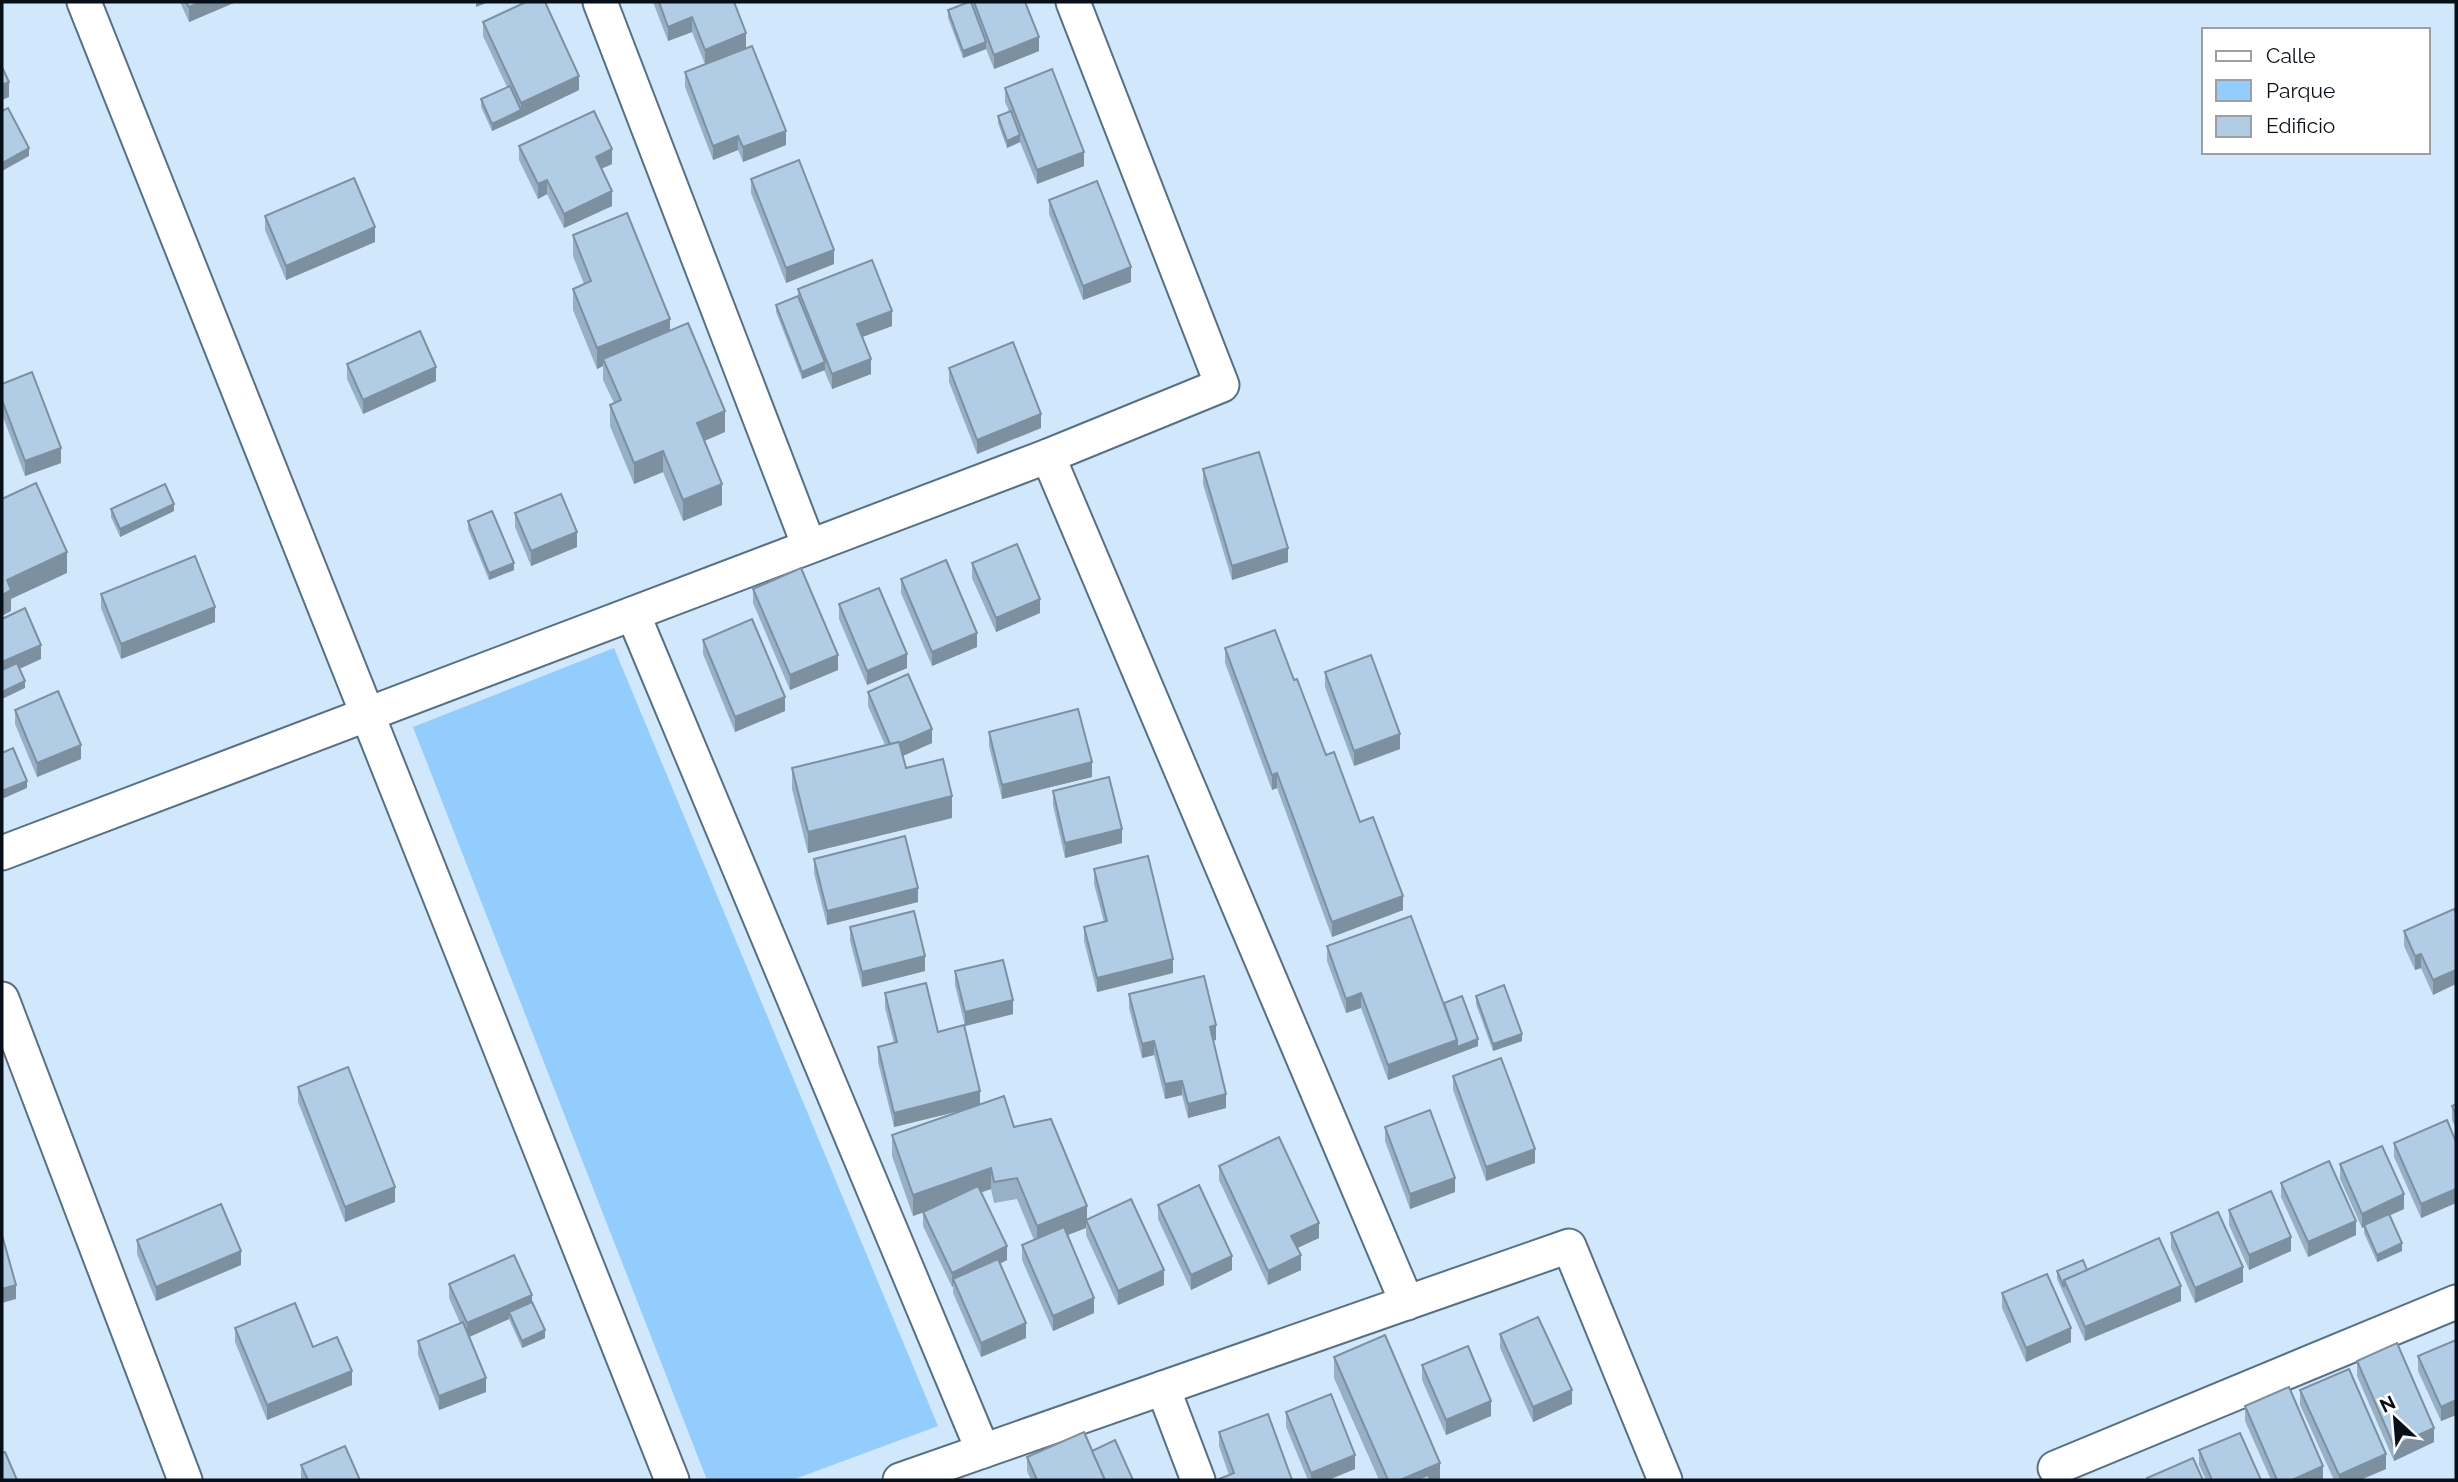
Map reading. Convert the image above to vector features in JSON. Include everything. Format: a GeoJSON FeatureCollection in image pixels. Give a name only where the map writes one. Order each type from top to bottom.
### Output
{"type":"FeatureCollection","features":[{"type":"Feature","properties":{"kind":"street"},"geometry":{"type":"LineString","coordinates":[[84,2],[671,1480]]}},
{"type":"Feature","properties":{"kind":"street"},"geometry":{"type":"LineString","coordinates":[[600,2],[808,546]]}},
{"type":"Feature","properties":{"kind":"street"},"geometry":{"type":"LineString","coordinates":[[2,853],[1048,456],[1222,385],[1073,2]]}},
{"type":"Feature","properties":{"kind":"street"},"geometry":{"type":"LineString","coordinates":[[1048,456],[1406,1303]]}},
{"type":"Feature","properties":{"kind":"street"},"geometry":{"type":"LineString","coordinates":[[633,614],[983,1451]]}},
{"type":"Feature","properties":{"kind":"street"},"geometry":{"type":"LineString","coordinates":[[2,999],[185,1480]]}},
{"type":"Feature","properties":{"kind":"street"},"geometry":{"type":"LineString","coordinates":[[900,1480],[1569,1246],[1665,1480]]}},
{"type":"Feature","properties":{"kind":"street"},"geometry":{"type":"LineString","coordinates":[[2055,1468],[2456,1302]]}},
{"type":"Feature","properties":{"kind":"street"},"geometry":{"type":"LineString","coordinates":[[1163,1388],[1198,1480]]}},
{"type":"Feature","properties":{"kind":"green space"},"geometry":{"type":"Polygon","coordinates":[[[614,648],[938,1426],[792,1480],[707,1480],[413,727],[614,648]]]}},
{"type":"Feature","properties":{"kind":"building"},"geometry":{"type":"Polygon","coordinates":[[[186,2],[201,2],[189,7],[186,2]]]}},
{"type":"Feature","properties":{"kind":"building"},"geometry":{"type":"Polygon","coordinates":[[[526,2],[545,2],[579,76],[521,103],[483,22],[526,2]]]}},
{"type":"Feature","properties":{"kind":"building"},"geometry":{"type":"Polygon","coordinates":[[[659,2],[734,2],[746,33],[705,50],[692,17],[668,27],[659,2]]]}},
{"type":"Feature","properties":{"kind":"building"},"geometry":{"type":"Polygon","coordinates":[[[969,2],[986,42],[963,51],[948,10],[969,2]]]}},
{"type":"Feature","properties":{"kind":"building"},"geometry":{"type":"Polygon","coordinates":[[[974,2],[1025,2],[1039,37],[994,55],[974,2]]]}},
{"type":"Feature","properties":{"kind":"building"},"geometry":{"type":"Polygon","coordinates":[[[752,46],[786,131],[743,147],[738,136],[713,146],[685,72],[752,46]]]}},
{"type":"Feature","properties":{"kind":"building"},"geometry":{"type":"Polygon","coordinates":[[[2,67],[9,82],[2,85],[2,67]]]}},
{"type":"Feature","properties":{"kind":"building"},"geometry":{"type":"Polygon","coordinates":[[[1052,69],[1084,152],[1037,170],[1005,88],[1052,69]]]}},
{"type":"Feature","properties":{"kind":"building"},"geometry":{"type":"Polygon","coordinates":[[[510,86],[521,110],[492,124],[481,99],[510,86]]]}},
{"type":"Feature","properties":{"kind":"building"},"geometry":{"type":"Polygon","coordinates":[[[8,108],[29,148],[2,163],[2,111],[8,108]]]}},
{"type":"Feature","properties":{"kind":"building"},"geometry":{"type":"Polygon","coordinates":[[[594,111],[612,149],[596,157],[612,191],[564,214],[547,180],[538,184],[519,146],[594,111]]]}},
{"type":"Feature","properties":{"kind":"building"},"geometry":{"type":"Polygon","coordinates":[[[1011,111],[1020,135],[1007,141],[998,116],[1011,111]]]}},
{"type":"Feature","properties":{"kind":"building"},"geometry":{"type":"Polygon","coordinates":[[[799,160],[834,250],[786,268],[751,179],[799,160]]]}},
{"type":"Feature","properties":{"kind":"building"},"geometry":{"type":"Polygon","coordinates":[[[354,178],[375,227],[286,266],[265,216],[354,178]]]}},
{"type":"Feature","properties":{"kind":"building"},"geometry":{"type":"Polygon","coordinates":[[[1097,181],[1131,267],[1083,286],[1049,200],[1097,181]]]}},
{"type":"Feature","properties":{"kind":"building"},"geometry":{"type":"Polygon","coordinates":[[[627,213],[670,319],[597,348],[573,289],[591,281],[573,235],[627,213]]]}},
{"type":"Feature","properties":{"kind":"building"},"geometry":{"type":"Polygon","coordinates":[[[872,260],[892,311],[857,324],[871,359],[832,374],[798,289],[872,260]]]}},
{"type":"Feature","properties":{"kind":"building"},"geometry":{"type":"Polygon","coordinates":[[[798,296],[825,362],[802,372],[776,305],[798,296]]]}},
{"type":"Feature","properties":{"kind":"building"},"geometry":{"type":"Polygon","coordinates":[[[688,323],[725,411],[697,423],[722,484],[683,500],[663,451],[634,463],[610,405],[621,400],[603,359],[688,323]]]}},
{"type":"Feature","properties":{"kind":"building"},"geometry":{"type":"Polygon","coordinates":[[[420,331],[436,367],[363,400],[347,364],[420,331]]]}},
{"type":"Feature","properties":{"kind":"building"},"geometry":{"type":"Polygon","coordinates":[[[1013,342],[1041,414],[977,440],[949,368],[1013,342]]]}},
{"type":"Feature","properties":{"kind":"building"},"geometry":{"type":"Polygon","coordinates":[[[32,372],[61,448],[25,461],[2,400],[2,384],[32,372]]]}},
{"type":"Feature","properties":{"kind":"building"},"geometry":{"type":"Polygon","coordinates":[[[1259,452],[1288,548],[1232,566],[1203,469],[1259,452]]]}},
{"type":"Feature","properties":{"kind":"building"},"geometry":{"type":"Polygon","coordinates":[[[36,483],[67,552],[7,580],[11,590],[2,595],[2,499],[36,483]]]}},
{"type":"Feature","properties":{"kind":"building"},"geometry":{"type":"Polygon","coordinates":[[[165,484],[174,504],[120,529],[111,509],[165,484]]]}},
{"type":"Feature","properties":{"kind":"building"},"geometry":{"type":"Polygon","coordinates":[[[561,494],[577,532],[531,551],[515,513],[561,494]]]}},
{"type":"Feature","properties":{"kind":"building"},"geometry":{"type":"Polygon","coordinates":[[[492,511],[514,563],[489,573],[468,521],[492,511]]]}},
{"type":"Feature","properties":{"kind":"building"},"geometry":{"type":"Polygon","coordinates":[[[1017,544],[1040,599],[996,618],[972,563],[1017,544]]]}},
{"type":"Feature","properties":{"kind":"building"},"geometry":{"type":"Polygon","coordinates":[[[195,556],[215,607],[121,644],[101,594],[195,556]]]}},
{"type":"Feature","properties":{"kind":"building"},"geometry":{"type":"Polygon","coordinates":[[[946,560],[977,633],[932,652],[901,579],[946,560]]]}},
{"type":"Feature","properties":{"kind":"building"},"geometry":{"type":"Polygon","coordinates":[[[801,568],[838,655],[790,675],[753,589],[801,568]]]}},
{"type":"Feature","properties":{"kind":"building"},"geometry":{"type":"Polygon","coordinates":[[[879,588],[907,654],[867,671],[839,604],[879,588]]]}},
{"type":"Feature","properties":{"kind":"building"},"geometry":{"type":"Polygon","coordinates":[[[25,608],[41,645],[2,662],[2,619],[25,608]]]}},
{"type":"Feature","properties":{"kind":"building"},"geometry":{"type":"Polygon","coordinates":[[[752,619],[785,697],[735,717],[703,640],[752,619]]]}},
{"type":"Feature","properties":{"kind":"building"},"geometry":{"type":"Polygon","coordinates":[[[1275,630],[1326,755],[1334,752],[1360,822],[1373,817],[1403,896],[1332,922],[1277,773],[1272,775],[1225,648],[1275,630]]]}},
{"type":"Feature","properties":{"kind":"building"},"geometry":{"type":"Polygon","coordinates":[[[1371,655],[1400,734],[1354,751],[1325,672],[1371,655]]]}},
{"type":"Feature","properties":{"kind":"building"},"geometry":{"type":"Polygon","coordinates":[[[17,663],[25,681],[2,692],[2,670],[17,663]]]}},
{"type":"Feature","properties":{"kind":"building"},"geometry":{"type":"Polygon","coordinates":[[[908,674],[932,729],[900,743],[890,744],[868,692],[908,674]]]}},
{"type":"Feature","properties":{"kind":"building"},"geometry":{"type":"Polygon","coordinates":[[[58,691],[81,745],[37,763],[15,710],[58,691]]]}},
{"type":"Feature","properties":{"kind":"building"},"geometry":{"type":"Polygon","coordinates":[[[1078,709],[1092,762],[1002,785],[989,732],[1078,709]]]}},
{"type":"Feature","properties":{"kind":"building"},"geometry":{"type":"Polygon","coordinates":[[[899,742],[906,768],[943,759],[952,796],[808,832],[792,768],[899,742]]]}},
{"type":"Feature","properties":{"kind":"building"},"geometry":{"type":"Polygon","coordinates":[[[13,748],[27,781],[2,791],[2,753],[13,748]]]}},
{"type":"Feature","properties":{"kind":"building"},"geometry":{"type":"Polygon","coordinates":[[[1109,777],[1122,829],[1065,843],[1053,791],[1109,777]]]}},
{"type":"Feature","properties":{"kind":"building"},"geometry":{"type":"Polygon","coordinates":[[[905,836],[918,888],[827,911],[814,859],[905,836]]]}},
{"type":"Feature","properties":{"kind":"building"},"geometry":{"type":"Polygon","coordinates":[[[1148,856],[1173,959],[1097,978],[1084,927],[1107,921],[1094,869],[1148,856]]]}},
{"type":"Feature","properties":{"kind":"building"},"geometry":{"type":"Polygon","coordinates":[[[2454,909],[2456,970],[2433,980],[2421,954],[2415,956],[2404,931],[2454,909]]]}},
{"type":"Feature","properties":{"kind":"building"},"geometry":{"type":"Polygon","coordinates":[[[914,911],[925,956],[862,972],[850,927],[914,911]]]}},
{"type":"Feature","properties":{"kind":"building"},"geometry":{"type":"Polygon","coordinates":[[[1411,916],[1457,1040],[1388,1065],[1361,993],[1346,999],[1327,946],[1411,916]]]}},
{"type":"Feature","properties":{"kind":"building"},"geometry":{"type":"Polygon","coordinates":[[[1003,960],[1013,1000],[965,1012],[955,971],[1003,960]]]}},
{"type":"Feature","properties":{"kind":"building"},"geometry":{"type":"Polygon","coordinates":[[[1204,976],[1216,1025],[1210,1027],[1226,1094],[1188,1104],[1182,1081],[1165,1084],[1154,1041],[1142,1044],[1129,994],[1204,976]]]}},
{"type":"Feature","properties":{"kind":"building"},"geometry":{"type":"Polygon","coordinates":[[[926,983],[938,1032],[964,1025],[980,1091],[894,1113],[878,1047],[897,1042],[885,993],[926,983]]]}},
{"type":"Feature","properties":{"kind":"building"},"geometry":{"type":"Polygon","coordinates":[[[1504,985],[1522,1034],[1493,1044],[1476,996],[1504,985]]]}},
{"type":"Feature","properties":{"kind":"building"},"geometry":{"type":"Polygon","coordinates":[[[1462,996],[1478,1039],[1457,1047],[1444,1003],[1462,996]]]}},
{"type":"Feature","properties":{"kind":"building"},"geometry":{"type":"Polygon","coordinates":[[[1501,1058],[1535,1149],[1486,1167],[1453,1076],[1501,1058]]]}},
{"type":"Feature","properties":{"kind":"building"},"geometry":{"type":"Polygon","coordinates":[[[348,1067],[395,1187],[345,1207],[298,1087],[348,1067]]]}},
{"type":"Feature","properties":{"kind":"building"},"geometry":{"type":"Polygon","coordinates":[[[1004,1096],[1014,1127],[1051,1119],[1087,1206],[1037,1226],[1017,1178],[994,1182],[991,1168],[913,1195],[892,1135],[1004,1096]]]}},
{"type":"Feature","properties":{"kind":"building"},"geometry":{"type":"Polygon","coordinates":[[[1430,1110],[1455,1178],[1410,1194],[1385,1127],[1430,1110]]]}},
{"type":"Feature","properties":{"kind":"building"},"geometry":{"type":"Polygon","coordinates":[[[2447,1120],[2456,1142],[2456,1189],[2421,1204],[2394,1143],[2447,1120]]]}},
{"type":"Feature","properties":{"kind":"building"},"geometry":{"type":"Polygon","coordinates":[[[1279,1137],[1319,1223],[1291,1236],[1301,1255],[1268,1271],[1219,1166],[1279,1137]]]}},
{"type":"Feature","properties":{"kind":"building"},"geometry":{"type":"Polygon","coordinates":[[[2382,1146],[2404,1194],[2362,1214],[2340,1164],[2382,1146]]]}},
{"type":"Feature","properties":{"kind":"building"},"geometry":{"type":"Polygon","coordinates":[[[2329,1161],[2356,1221],[2308,1242],[2281,1183],[2329,1161]]]}},
{"type":"Feature","properties":{"kind":"building"},"geometry":{"type":"Polygon","coordinates":[[[1199,1185],[1232,1256],[1191,1275],[1158,1205],[1199,1185]]]}},
{"type":"Feature","properties":{"kind":"building"},"geometry":{"type":"Polygon","coordinates":[[[978,1186],[1007,1246],[952,1273],[923,1212],[978,1186]]]}},
{"type":"Feature","properties":{"kind":"building"},"geometry":{"type":"Polygon","coordinates":[[[2271,1191],[2291,1237],[2249,1255],[2229,1210],[2271,1191]]]}},
{"type":"Feature","properties":{"kind":"building"},"geometry":{"type":"Polygon","coordinates":[[[1131,1199],[1164,1270],[1118,1291],[1086,1220],[1131,1199]]]}},
{"type":"Feature","properties":{"kind":"building"},"geometry":{"type":"Polygon","coordinates":[[[221,1204],[241,1251],[156,1287],[137,1240],[221,1204]]]}},
{"type":"Feature","properties":{"kind":"building"},"geometry":{"type":"Polygon","coordinates":[[[2218,1212],[2243,1267],[2195,1288],[2171,1233],[2218,1212]]]}},
{"type":"Feature","properties":{"kind":"building"},"geometry":{"type":"Polygon","coordinates":[[[2389,1214],[2402,1243],[2377,1255],[2364,1225],[2389,1214]]]}},
{"type":"Feature","properties":{"kind":"building"},"geometry":{"type":"Polygon","coordinates":[[[1064,1227],[1094,1298],[1053,1316],[1022,1245],[1064,1227]]]}},
{"type":"Feature","properties":{"kind":"building"},"geometry":{"type":"Polygon","coordinates":[[[2,1235],[16,1285],[2,1289],[2,1235]]]}},
{"type":"Feature","properties":{"kind":"building"},"geometry":{"type":"Polygon","coordinates":[[[2159,1238],[2181,1286],[2085,1327],[2064,1280],[2159,1238]]]}},
{"type":"Feature","properties":{"kind":"building"},"geometry":{"type":"Polygon","coordinates":[[[514,1255],[532,1295],[467,1323],[449,1284],[514,1255]]]}},
{"type":"Feature","properties":{"kind":"building"},"geometry":{"type":"Polygon","coordinates":[[[998,1259],[1026,1323],[981,1343],[953,1279],[998,1259]]]}},
{"type":"Feature","properties":{"kind":"building"},"geometry":{"type":"Polygon","coordinates":[[[2083,1260],[2087,1270],[2064,1280],[2064,1287],[2057,1271],[2083,1260]]]}},
{"type":"Feature","properties":{"kind":"building"},"geometry":{"type":"Polygon","coordinates":[[[2047,1274],[2071,1328],[2026,1348],[2002,1293],[2047,1274]]]}},
{"type":"Feature","properties":{"kind":"building"},"geometry":{"type":"Polygon","coordinates":[[[532,1302],[545,1330],[522,1341],[509,1312],[532,1302]]]}},
{"type":"Feature","properties":{"kind":"building"},"geometry":{"type":"Polygon","coordinates":[[[295,1303],[313,1347],[337,1337],[352,1371],[267,1405],[235,1328],[295,1303]]]}},
{"type":"Feature","properties":{"kind":"building"},"geometry":{"type":"Polygon","coordinates":[[[1538,1317],[1572,1390],[1533,1407],[1500,1334],[1538,1317]]]}},
{"type":"Feature","properties":{"kind":"building"},"geometry":{"type":"Polygon","coordinates":[[[463,1322],[486,1378],[439,1396],[418,1341],[463,1322]]]}},
{"type":"Feature","properties":{"kind":"building"},"geometry":{"type":"Polygon","coordinates":[[[1385,1335],[1440,1463],[1400,1480],[1388,1480],[1334,1357],[1385,1335]]]}},
{"type":"Feature","properties":{"kind":"building"},"geometry":{"type":"Polygon","coordinates":[[[2456,1340],[2456,1400],[2441,1407],[2418,1356],[2456,1340]]]}},
{"type":"Feature","properties":{"kind":"building"},"geometry":{"type":"Polygon","coordinates":[[[2397,1343],[2434,1428],[2394,1446],[2357,1361],[2397,1343]]]}},
{"type":"Feature","properties":{"kind":"building"},"geometry":{"type":"Polygon","coordinates":[[[1468,1346],[1491,1401],[1446,1420],[1422,1365],[1468,1346]]]}},
{"type":"Feature","properties":{"kind":"building"},"geometry":{"type":"Polygon","coordinates":[[[2349,1369],[2386,1454],[2339,1475],[2300,1390],[2349,1369]]]}},
{"type":"Feature","properties":{"kind":"building"},"geometry":{"type":"Polygon","coordinates":[[[2289,1387],[2323,1466],[2292,1480],[2277,1480],[2245,1406],[2289,1387]]]}},
{"type":"Feature","properties":{"kind":"building"},"geometry":{"type":"Polygon","coordinates":[[[1331,1394],[1355,1455],[1311,1473],[1286,1412],[1331,1394]]]}},
{"type":"Feature","properties":{"kind":"building"},"geometry":{"type":"Polygon","coordinates":[[[1268,1414],[1292,1480],[1217,1480],[1234,1473],[1219,1432],[1268,1414]]]}},
{"type":"Feature","properties":{"kind":"building"},"geometry":{"type":"Polygon","coordinates":[[[1084,1432],[1105,1480],[1037,1480],[1027,1457],[1084,1432]]]}},
{"type":"Feature","properties":{"kind":"building"},"geometry":{"type":"Polygon","coordinates":[[[2240,1433],[2261,1480],[2212,1480],[2199,1450],[2240,1433]]]}},
{"type":"Feature","properties":{"kind":"building"},"geometry":{"type":"Polygon","coordinates":[[[1115,1440],[1133,1480],[1105,1480],[1092,1451],[1115,1440]]]}},
{"type":"Feature","properties":{"kind":"building"},"geometry":{"type":"Polygon","coordinates":[[[345,1446],[360,1480],[308,1480],[301,1465],[345,1446]]]}},
{"type":"Feature","properties":{"kind":"building"},"geometry":{"type":"Polygon","coordinates":[[[5,1452],[17,1480],[2,1480],[2,1453],[5,1452]]]}},
{"type":"Feature","properties":{"kind":"building"},"geometry":{"type":"Polygon","coordinates":[[[2193,1458],[2203,1480],[2147,1478],[2193,1458]]]}},
{"type":"Feature","properties":{"kind":"building"},"geometry":{"type":"Polygon","coordinates":[[[1428,1475],[1431,1480],[1415,1480],[1428,1475]]]}}]}
